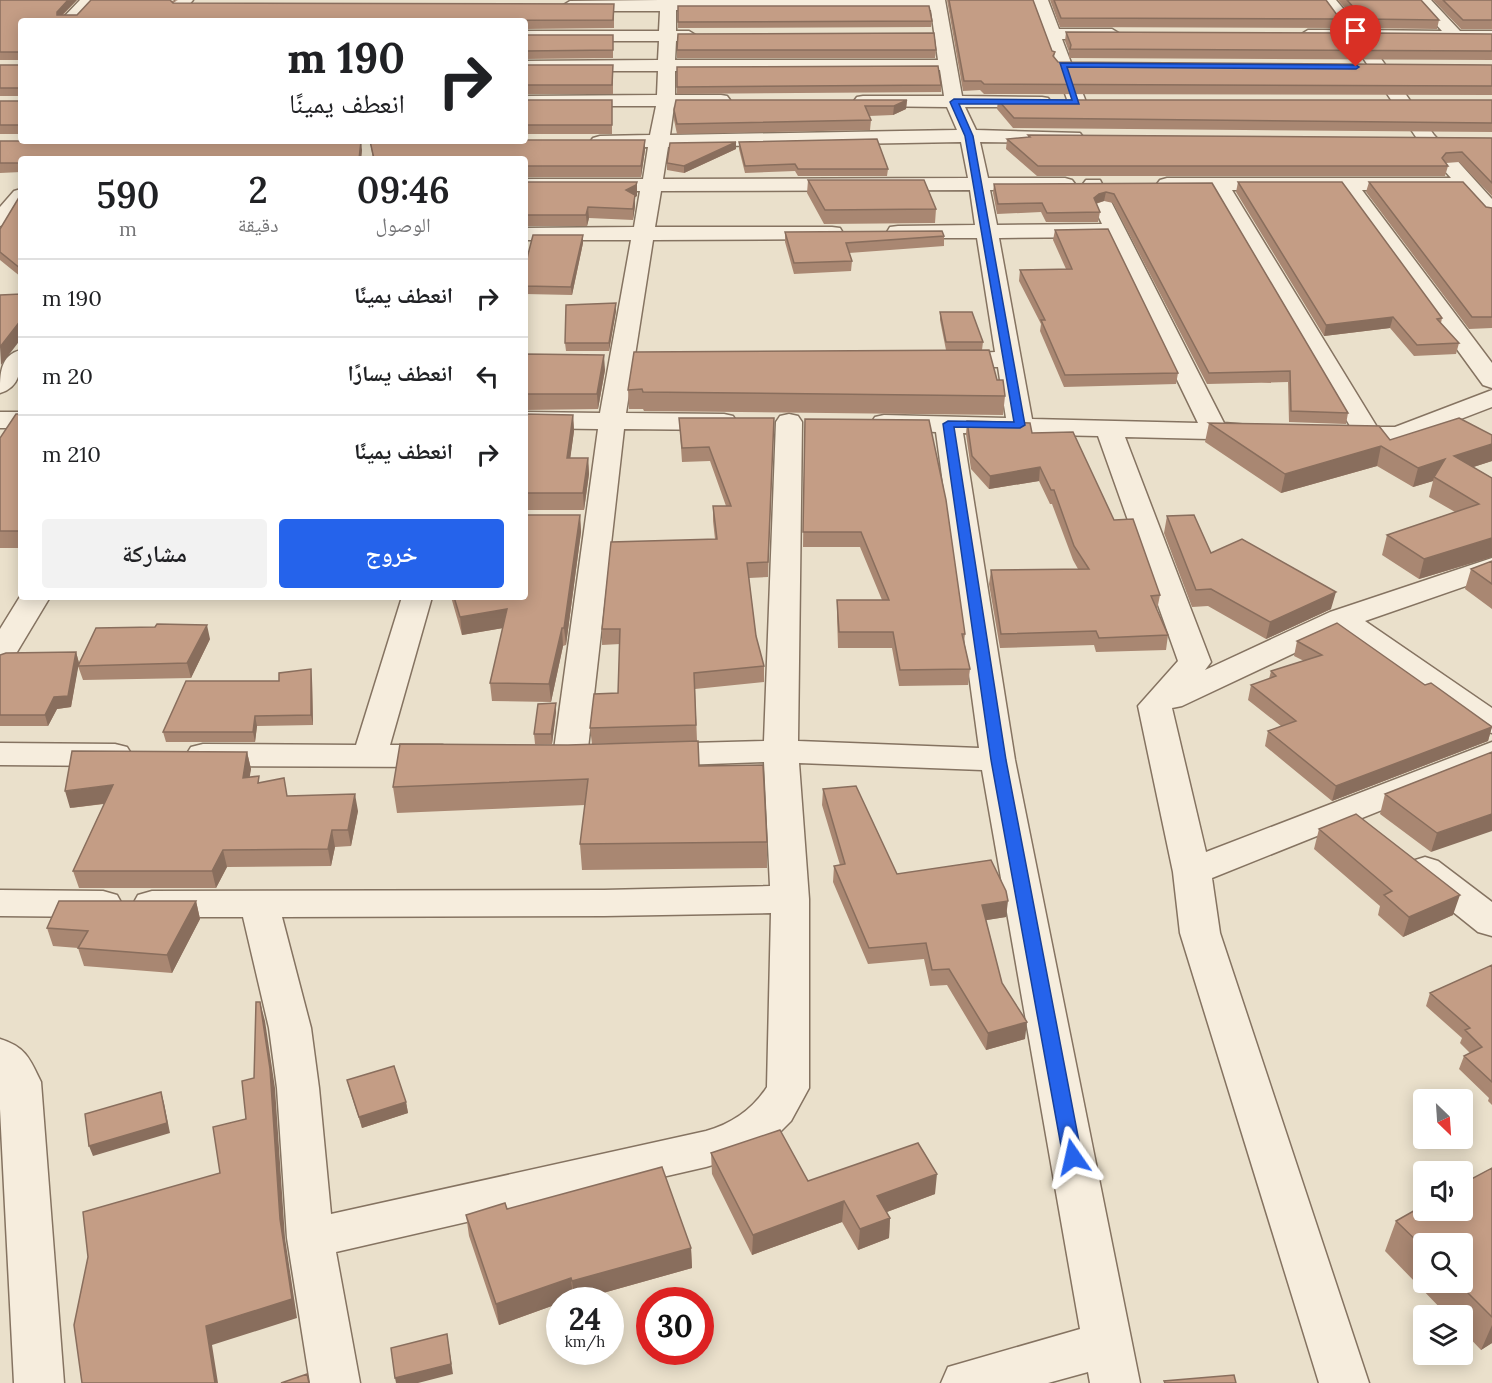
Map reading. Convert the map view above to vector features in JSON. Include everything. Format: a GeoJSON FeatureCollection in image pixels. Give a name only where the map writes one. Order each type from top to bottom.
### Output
{"type":"FeatureCollection","features":[{"type":"Feature","properties":{"kind":"street"},"geometry":{"type":"LineString","coordinates":[[71,18],[89,0]]}},
{"type":"Feature","properties":{"kind":"street"},"geometry":{"type":"LineString","coordinates":[[1040,0],[1077,102]]}},
{"type":"Feature","properties":{"kind":"street"},"geometry":{"type":"LineString","coordinates":[[1328,0],[1357,36],[1427,139],[1492,212]]}},
{"type":"Feature","properties":{"kind":"street"},"geometry":{"type":"LineString","coordinates":[[1422,0],[1456,36]]}},
{"type":"Feature","properties":{"kind":"street"},"geometry":{"type":"LineString","coordinates":[[169,18],[182,3],[204,6]]}},
{"type":"Feature","properties":{"kind":"street"},"geometry":{"type":"LineString","coordinates":[[570,757],[612,420],[666,100],[668,3]]}},
{"type":"Feature","properties":{"kind":"street"},"geometry":{"type":"LineString","coordinates":[[549,6],[668,3],[937,3],[937,34],[948,64],[954,102],[969,136],[979,184],[1020,425]]}},
{"type":"Feature","properties":{"kind":"street"},"geometry":{"type":"LineString","coordinates":[[1051,34],[1133,34]]}},
{"type":"Feature","properties":{"kind":"street"},"geometry":{"type":"LineString","coordinates":[[1286,35],[1492,36]]}},
{"type":"Feature","properties":{"kind":"street"},"geometry":{"type":"LineString","coordinates":[[528,36],[703,36]]}},
{"type":"Feature","properties":{"kind":"street"},"geometry":{"type":"LineString","coordinates":[[528,66],[948,64]]}},
{"type":"Feature","properties":{"kind":"street"},"geometry":{"type":"LineString","coordinates":[[1062,65],[1086,65]]}},
{"type":"Feature","properties":{"kind":"street"},"geometry":{"type":"LineString","coordinates":[[1355,67],[1401,67]]}},
{"type":"Feature","properties":{"kind":"street"},"geometry":{"type":"LineString","coordinates":[[528,101],[735,100]]}},
{"type":"Feature","properties":{"kind":"street"},"geometry":{"type":"LineString","coordinates":[[850,101],[1100,102]]}},
{"type":"Feature","properties":{"kind":"street"},"geometry":{"type":"LineString","coordinates":[[1382,102],[1424,102]]}},
{"type":"Feature","properties":{"kind":"street"},"geometry":{"type":"LineString","coordinates":[[576,142],[969,136],[1087,137]]}},
{"type":"Feature","properties":{"kind":"street"},"geometry":{"type":"LineString","coordinates":[[1403,139],[1449,139]]}},
{"type":"Feature","properties":{"kind":"street"},"geometry":{"type":"LineString","coordinates":[[0,184],[18,184]]}},
{"type":"Feature","properties":{"kind":"street"},"geometry":{"type":"LineString","coordinates":[[528,185],[1104,184],[1115,230],[1215,431]]}},
{"type":"Feature","properties":{"kind":"street"},"geometry":{"type":"LineString","coordinates":[[1150,184],[1465,184]]}},
{"type":"Feature","properties":{"kind":"street"},"geometry":{"type":"LineString","coordinates":[[1218,184],[1369,435]]}},
{"type":"Feature","properties":{"kind":"street"},"geometry":{"type":"LineString","coordinates":[[1347,184],[1492,380]]}},
{"type":"Feature","properties":{"kind":"street"},"geometry":{"type":"LineString","coordinates":[[0,220],[18,199]]}},
{"type":"Feature","properties":{"kind":"street"},"geometry":{"type":"LineString","coordinates":[[880,232],[1115,230]]}},
{"type":"Feature","properties":{"kind":"street"},"geometry":{"type":"LineString","coordinates":[[528,234],[857,232]]}},
{"type":"Feature","properties":{"kind":"street"},"geometry":{"type":"LineString","coordinates":[[927,360],[1009,359]]}},
{"type":"Feature","properties":{"kind":"street"},"geometry":{"type":"LineString","coordinates":[[0,385],[18,361]]}},
{"type":"Feature","properties":{"kind":"street"},"geometry":{"type":"LineString","coordinates":[[1321,434],[1398,435],[1492,398]]}},
{"type":"Feature","properties":{"kind":"street"},"geometry":{"type":"LineString","coordinates":[[0,420],[18,420]]}},
{"type":"Feature","properties":{"kind":"street"},"geometry":{"type":"LineString","coordinates":[[310,1238],[734,1141],[758,1126],[776,1109],[788,1088],[790,899],[782,751],[780,422],[528,420]]}},
{"type":"Feature","properties":{"kind":"street"},"geometry":{"type":"LineString","coordinates":[[857,423],[1274,432]]}},
{"type":"Feature","properties":{"kind":"street"},"geometry":{"type":"LineString","coordinates":[[948,424],[999,760],[1111,1363],[966,1383]]}},
{"type":"Feature","properties":{"kind":"street"},"geometry":{"type":"LineString","coordinates":[[1108,427],[1195,662],[1155,706]]}},
{"type":"Feature","properties":{"kind":"street"},"geometry":{"type":"LineString","coordinates":[[568,521],[600,521]]}},
{"type":"Feature","properties":{"kind":"street"},"geometry":{"type":"LineString","coordinates":[[1155,706],[1341,619],[1492,567]]}},
{"type":"Feature","properties":{"kind":"street"},"geometry":{"type":"LineString","coordinates":[[0,655],[32,600]]}},
{"type":"Feature","properties":{"kind":"street"},"geometry":{"type":"LineString","coordinates":[[370,756],[416,600]]}},
{"type":"Feature","properties":{"kind":"street"},"geometry":{"type":"LineString","coordinates":[[1341,619],[1492,723]]}},
{"type":"Feature","properties":{"kind":"street"},"geometry":{"type":"LineString","coordinates":[[1155,706],[1192,872],[1200,933],[1345,1379]]}},
{"type":"Feature","properties":{"kind":"street"},"geometry":{"type":"LineString","coordinates":[[535,757],[782,751],[999,760]]}},
{"type":"Feature","properties":{"kind":"street"},"geometry":{"type":"LineString","coordinates":[[1192,872],[1374,831],[1492,753]]}},
{"type":"Feature","properties":{"kind":"street"},"geometry":{"type":"LineString","coordinates":[[0,754],[476,756]]}},
{"type":"Feature","properties":{"kind":"street"},"geometry":{"type":"LineString","coordinates":[[1374,831],[1492,922]]}},
{"type":"Feature","properties":{"kind":"street"},"geometry":{"type":"LineString","coordinates":[[0,903],[593,903],[790,899]]}},
{"type":"Feature","properties":{"kind":"street"},"geometry":{"type":"LineString","coordinates":[[259,904],[290,1028],[298,1088],[310,1238],[335,1383]]}},
{"type":"Feature","properties":{"kind":"street"},"geometry":{"type":"LineString","coordinates":[[0,1055],[12,1065],[20,1082],[39,1383]]}},
{"type":"Feature","properties":{"kind":"building"},"geometry":{"type":"Polygon","coordinates":[[[0,0],[68,0],[57,15],[77,15],[91,0],[170,0],[173,3],[614,4],[613,20],[18,18],[18,52],[0,52],[0,0]]]}},
{"type":"Feature","properties":{"kind":"building"},"geometry":{"type":"Polygon","coordinates":[[[949,0],[1033,0],[1052,51],[1055,52],[1053,56],[1058,62],[1492,65],[1492,86],[984,84],[981,81],[964,81],[949,0]]]}},
{"type":"Feature","properties":{"kind":"building"},"geometry":{"type":"Polygon","coordinates":[[[1054,0],[1326,0],[1340,19],[1061,18],[1054,0]]]}},
{"type":"Feature","properties":{"kind":"building"},"geometry":{"type":"Polygon","coordinates":[[[1347,0],[1421,0],[1439,20],[1364,19],[1347,0]]]}},
{"type":"Feature","properties":{"kind":"building"},"geometry":{"type":"Polygon","coordinates":[[[1443,0],[1492,0],[1492,20],[1463,20],[1443,0]]]}},
{"type":"Feature","properties":{"kind":"building"},"geometry":{"type":"Polygon","coordinates":[[[678,6],[929,6],[932,21],[678,22],[678,6]]]}},
{"type":"Feature","properties":{"kind":"building"},"geometry":{"type":"Polygon","coordinates":[[[1066,32],[1352,33],[1361,43],[1370,46],[1376,44],[1378,40],[1375,33],[1492,34],[1492,51],[1070,49],[1071,45],[1066,32]]]}},
{"type":"Feature","properties":{"kind":"building"},"geometry":{"type":"Polygon","coordinates":[[[934,33],[936,50],[677,50],[678,34],[934,33]]]}},
{"type":"Feature","properties":{"kind":"building"},"geometry":{"type":"Polygon","coordinates":[[[528,35],[613,35],[613,50],[528,51],[528,35]]]}},
{"type":"Feature","properties":{"kind":"building"},"geometry":{"type":"Polygon","coordinates":[[[0,65],[18,65],[18,88],[0,88],[0,65]]]}},
{"type":"Feature","properties":{"kind":"building"},"geometry":{"type":"Polygon","coordinates":[[[528,65],[613,65],[612,85],[528,85],[528,65]]]}},
{"type":"Feature","properties":{"kind":"building"},"geometry":{"type":"Polygon","coordinates":[[[938,66],[941,85],[677,87],[677,67],[938,66]]]}},
{"type":"Feature","properties":{"kind":"building"},"geometry":{"type":"Polygon","coordinates":[[[528,100],[612,100],[612,125],[528,125],[528,100]]]}},
{"type":"Feature","properties":{"kind":"building"},"geometry":{"type":"Polygon","coordinates":[[[676,100],[907,100],[894,106],[865,106],[871,120],[677,124],[674,110],[676,100]]]}},
{"type":"Feature","properties":{"kind":"building"},"geometry":{"type":"Polygon","coordinates":[[[998,100],[1492,100],[1492,123],[1014,118],[998,100]]]}},
{"type":"Feature","properties":{"kind":"building"},"geometry":{"type":"Polygon","coordinates":[[[0,101],[18,101],[18,125],[0,125],[0,101]]]}},
{"type":"Feature","properties":{"kind":"building"},"geometry":{"type":"Polygon","coordinates":[[[1028,135],[1492,138],[1492,183],[1462,152],[1446,153],[1442,158],[1448,166],[1038,166],[1007,139],[1030,137],[1028,135]]]}},
{"type":"Feature","properties":{"kind":"building"},"geometry":{"type":"Polygon","coordinates":[[[877,139],[888,169],[798,169],[795,164],[745,166],[739,142],[877,139]]]}},
{"type":"Feature","properties":{"kind":"building"},"geometry":{"type":"Polygon","coordinates":[[[528,140],[645,140],[641,166],[528,166],[528,156],[373,156],[371,144],[528,144],[528,140]]]}},
{"type":"Feature","properties":{"kind":"building"},"geometry":{"type":"Polygon","coordinates":[[[0,141],[18,141],[18,144],[361,144],[359,156],[18,156],[18,163],[0,163],[0,141]]]}},
{"type":"Feature","properties":{"kind":"building"},"geometry":{"type":"Polygon","coordinates":[[[736,142],[684,166],[667,163],[670,143],[736,142]]]}},
{"type":"Feature","properties":{"kind":"building"},"geometry":{"type":"Polygon","coordinates":[[[808,180],[924,180],[936,209],[825,210],[808,180]]]}},
{"type":"Feature","properties":{"kind":"building"},"geometry":{"type":"Polygon","coordinates":[[[528,182],[637,182],[636,185],[626,190],[635,195],[633,209],[588,207],[586,215],[528,215],[528,182]]]}},
{"type":"Feature","properties":{"kind":"building"},"geometry":{"type":"Polygon","coordinates":[[[1238,182],[1342,182],[1442,318],[1437,319],[1459,343],[1417,345],[1393,317],[1326,325],[1238,182]]]}},
{"type":"Feature","properties":{"kind":"building"},"geometry":{"type":"Polygon","coordinates":[[[1369,182],[1463,182],[1486,207],[1492,208],[1492,317],[1472,317],[1369,182]]]}},
{"type":"Feature","properties":{"kind":"building"},"geometry":{"type":"Polygon","coordinates":[[[1212,183],[1348,413],[1291,411],[1290,371],[1209,373],[1114,194],[1106,192],[1094,198],[1100,212],[1047,213],[1042,203],[998,204],[994,184],[1212,183]]]}},
{"type":"Feature","properties":{"kind":"building"},"geometry":{"type":"Polygon","coordinates":[[[18,199],[18,267],[0,252],[0,229],[18,199]]]}},
{"type":"Feature","properties":{"kind":"building"},"geometry":{"type":"Polygon","coordinates":[[[1108,229],[1178,373],[1065,375],[1041,320],[1045,320],[1020,270],[1072,269],[1055,230],[1108,229]]]}},
{"type":"Feature","properties":{"kind":"building"},"geometry":{"type":"Polygon","coordinates":[[[942,231],[944,236],[846,243],[852,261],[794,263],[785,232],[942,231]]]}},
{"type":"Feature","properties":{"kind":"building"},"geometry":{"type":"Polygon","coordinates":[[[533,235],[583,235],[571,287],[528,286],[528,254],[533,235]]]}},
{"type":"Feature","properties":{"kind":"building"},"geometry":{"type":"Polygon","coordinates":[[[18,294],[18,324],[0,347],[0,295],[18,294]]]}},
{"type":"Feature","properties":{"kind":"building"},"geometry":{"type":"Polygon","coordinates":[[[616,303],[609,343],[565,343],[566,305],[616,303]]]}},
{"type":"Feature","properties":{"kind":"building"},"geometry":{"type":"Polygon","coordinates":[[[940,312],[972,312],[983,342],[946,342],[940,312]]]}},
{"type":"Feature","properties":{"kind":"building"},"geometry":{"type":"Polygon","coordinates":[[[989,350],[997,380],[1003,380],[1005,396],[628,390],[634,352],[989,350]]]}},
{"type":"Feature","properties":{"kind":"building"},"geometry":{"type":"Polygon","coordinates":[[[528,354],[604,355],[597,394],[528,394],[528,354]]]}},
{"type":"Feature","properties":{"kind":"building"},"geometry":{"type":"Polygon","coordinates":[[[18,414],[18,531],[0,531],[0,438],[18,414]]]}},
{"type":"Feature","properties":{"kind":"building"},"geometry":{"type":"Polygon","coordinates":[[[528,414],[573,415],[567,458],[588,458],[583,493],[528,493],[528,414]]]}},
{"type":"Feature","properties":{"kind":"building"},"geometry":{"type":"Polygon","coordinates":[[[679,418],[774,418],[768,562],[747,563],[756,636],[764,666],[694,673],[696,725],[590,728],[594,694],[618,693],[620,629],[602,629],[611,542],[717,539],[713,506],[731,506],[709,447],[682,448],[679,418]]]}},
{"type":"Feature","properties":{"kind":"building"},"geometry":{"type":"Polygon","coordinates":[[[1459,418],[1492,435],[1492,444],[1454,456],[1492,478],[1492,538],[1424,559],[1387,535],[1479,504],[1434,477],[1445,459],[1418,468],[1381,446],[1285,474],[1209,423],[1379,426],[1390,440],[1459,418]]]}},
{"type":"Feature","properties":{"kind":"building"},"geometry":{"type":"Polygon","coordinates":[[[805,419],[929,420],[946,500],[965,634],[962,634],[970,669],[900,670],[893,632],[839,632],[837,600],[889,600],[861,532],[803,532],[805,419]]]}},
{"type":"Feature","properties":{"kind":"building"},"geometry":{"type":"Polygon","coordinates":[[[967,421],[1030,423],[1032,433],[1073,432],[1114,520],[1133,519],[1160,595],[1151,596],[1168,635],[1099,638],[1096,631],[1001,634],[991,570],[1089,569],[1074,546],[1054,490],[1051,490],[1040,467],[990,476],[972,456],[967,421]]]}},
{"type":"Feature","properties":{"kind":"building"},"geometry":{"type":"Polygon","coordinates":[[[528,515],[580,515],[564,628],[562,628],[549,684],[490,683],[507,609],[460,617],[455,600],[528,600],[528,515]]]}},
{"type":"Feature","properties":{"kind":"building"},"geometry":{"type":"Polygon","coordinates":[[[1194,515],[1211,553],[1242,539],[1336,592],[1270,622],[1211,589],[1196,590],[1167,516],[1194,515]]]}},
{"type":"Feature","properties":{"kind":"building"},"geometry":{"type":"Polygon","coordinates":[[[1492,561],[1492,584],[1471,569],[1492,561]]]}},
{"type":"Feature","properties":{"kind":"building"},"geometry":{"type":"Polygon","coordinates":[[[1337,623],[1425,685],[1431,683],[1492,727],[1336,786],[1268,731],[1296,721],[1251,685],[1276,676],[1271,671],[1322,655],[1297,641],[1337,623]]]}},
{"type":"Feature","properties":{"kind":"building"},"geometry":{"type":"Polygon","coordinates":[[[157,624],[207,625],[187,663],[78,666],[96,628],[155,627],[157,624]]]}},
{"type":"Feature","properties":{"kind":"building"},"geometry":{"type":"Polygon","coordinates":[[[76,652],[68,696],[54,697],[45,715],[0,715],[0,655],[76,652]]]}},
{"type":"Feature","properties":{"kind":"building"},"geometry":{"type":"Polygon","coordinates":[[[311,669],[311,715],[255,716],[253,732],[163,732],[186,681],[279,681],[279,673],[311,669]]]}},
{"type":"Feature","properties":{"kind":"building"},"geometry":{"type":"Polygon","coordinates":[[[556,703],[551,734],[534,734],[538,704],[556,703]]]}},
{"type":"Feature","properties":{"kind":"building"},"geometry":{"type":"Polygon","coordinates":[[[698,741],[699,766],[763,765],[767,842],[580,844],[588,779],[393,787],[400,744],[568,745],[698,741]]]}},
{"type":"Feature","properties":{"kind":"building"},"geometry":{"type":"Polygon","coordinates":[[[72,751],[247,752],[243,778],[259,776],[258,783],[284,778],[287,796],[355,794],[348,830],[332,830],[328,849],[223,850],[212,871],[73,871],[113,785],[65,791],[72,751]]]}},
{"type":"Feature","properties":{"kind":"building"},"geometry":{"type":"Polygon","coordinates":[[[1492,752],[1492,814],[1437,833],[1385,794],[1492,752]]]}},
{"type":"Feature","properties":{"kind":"building"},"geometry":{"type":"Polygon","coordinates":[[[856,786],[897,874],[991,860],[1006,891],[1008,901],[982,905],[1002,983],[1027,1022],[988,1033],[949,969],[932,970],[926,943],[869,948],[834,866],[845,864],[823,789],[856,786]]]}},
{"type":"Feature","properties":{"kind":"building"},"geometry":{"type":"Polygon","coordinates":[[[1356,814],[1460,895],[1409,917],[1384,895],[1392,891],[1319,829],[1356,814]]]}},
{"type":"Feature","properties":{"kind":"building"},"geometry":{"type":"Polygon","coordinates":[[[59,901],[196,901],[167,955],[78,948],[88,931],[47,928],[59,901]]]}},
{"type":"Feature","properties":{"kind":"building"},"geometry":{"type":"Polygon","coordinates":[[[1492,965],[1492,1082],[1464,1056],[1482,1047],[1465,1030],[1470,1028],[1430,993],[1492,965]]]}},
{"type":"Feature","properties":{"kind":"building"},"geometry":{"type":"Polygon","coordinates":[[[256,1002],[260,1002],[270,1069],[280,1219],[292,1299],[206,1326],[215,1383],[82,1383],[74,1325],[88,1257],[83,1212],[220,1173],[213,1127],[246,1119],[242,1081],[254,1078],[256,1002]]]}},
{"type":"Feature","properties":{"kind":"building"},"geometry":{"type":"Polygon","coordinates":[[[394,1066],[406,1102],[359,1117],[347,1080],[394,1066]]]}},
{"type":"Feature","properties":{"kind":"building"},"geometry":{"type":"Polygon","coordinates":[[[161,1092],[167,1123],[89,1146],[85,1114],[161,1092]]]}},
{"type":"Feature","properties":{"kind":"building"},"geometry":{"type":"Polygon","coordinates":[[[780,1130],[808,1181],[918,1143],[937,1174],[877,1196],[890,1218],[860,1229],[844,1201],[753,1235],[711,1153],[780,1130]]]}},
{"type":"Feature","properties":{"kind":"building"},"geometry":{"type":"Polygon","coordinates":[[[662,1167],[691,1248],[572,1281],[571,1278],[496,1304],[466,1215],[505,1203],[507,1209],[662,1167]]]}},
{"type":"Feature","properties":{"kind":"building"},"geometry":{"type":"Polygon","coordinates":[[[1492,1168],[1492,1317],[1468,1293],[1473,1293],[1473,1233],[1413,1233],[1413,1237],[1396,1221],[1413,1211],[1413,1221],[1473,1221],[1473,1178],[1492,1168]]]}},
{"type":"Feature","properties":{"kind":"building"},"geometry":{"type":"Polygon","coordinates":[[[447,1334],[451,1364],[395,1378],[391,1348],[447,1334]]]}},
{"type":"Feature","properties":{"kind":"building"},"geometry":{"type":"Polygon","coordinates":[[[307,1374],[309,1383],[281,1383],[307,1374]]]}},
{"type":"Feature","properties":{"kind":"building"},"geometry":{"type":"Polygon","coordinates":[[[1234,1375],[1236,1383],[1165,1383],[1164,1381],[1234,1375]]]}},
{"type":"Feature","properties":{"kind":"route"},"geometry":{"type":"LineString","coordinates":[[1073,1157],[999,760],[948,424],[1020,425],[979,184],[969,136],[954,102],[1077,102],[1062,65],[1356,67]]}}]}
